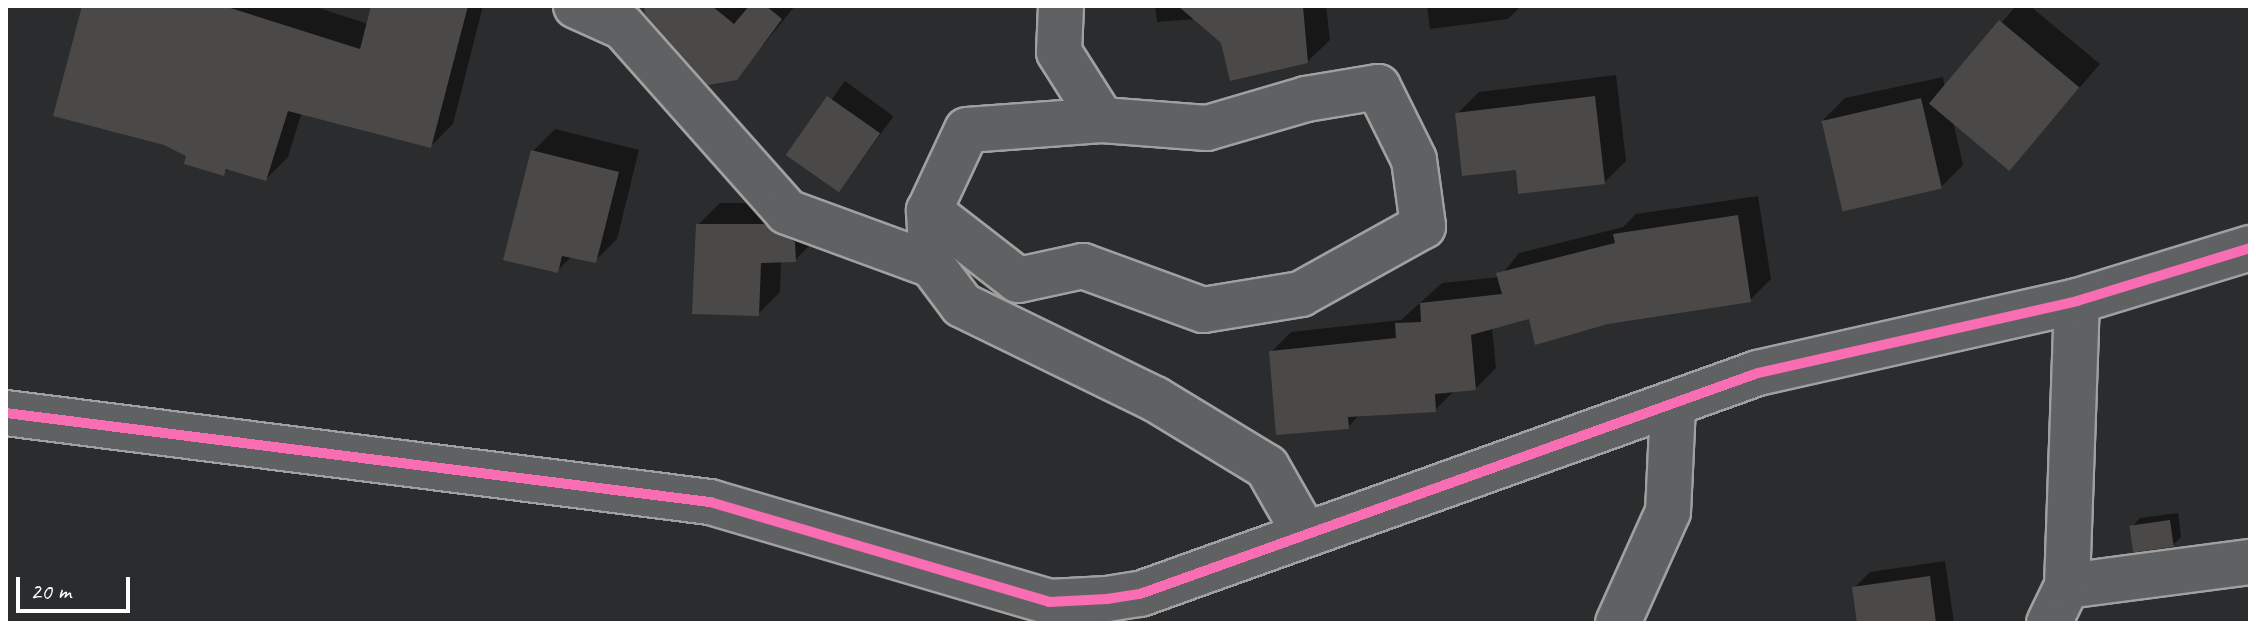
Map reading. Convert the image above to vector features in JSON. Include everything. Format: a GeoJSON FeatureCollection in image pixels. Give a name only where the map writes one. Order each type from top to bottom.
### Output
{"type":"FeatureCollection","features":[{"type":"Feature","properties":{"kind":"street"},"geometry":{"type":"LineString","coordinates":[[576,6],[623,27],[787,212],[932,265],[962,305],[1155,399],[1267,467],[1305,534]]}},
{"type":"Feature","properties":{"kind":"street"},"geometry":{"type":"LineString","coordinates":[[1061,6],[1059,52],[1102,120]]}},
{"type":"Feature","properties":{"kind":"street"},"geometry":{"type":"LineString","coordinates":[[929,211],[1018,280],[1083,266],[1203,310],[1301,294],[1423,226],[1414,160],[1378,87],[1306,99],[1207,128],[1102,120],[967,130],[929,211],[932,265]]}},
{"type":"Feature","properties":{"kind":"street"},"geometry":{"type":"LineString","coordinates":[[6,413],[710,502],[1049,602],[1139,608],[1305,534],[1758,373],[2077,301],[2250,248]]}},
{"type":"Feature","properties":{"kind":"street"},"geometry":{"type":"LineString","coordinates":[[2077,301],[2058,604],[2250,562]]}},
{"type":"Feature","properties":{"kind":"street"},"geometry":{"type":"LineString","coordinates":[[1618,623],[1668,512],[1673,404]]}},
{"type":"Feature","properties":{"kind":"building"},"geometry":{"type":"Polygon","coordinates":[[[82,6],[224,6],[360,49],[371,6],[468,6],[431,148],[288,111],[266,181],[226,169],[224,176],[184,164],[186,156],[164,145],[53,116],[82,6]]]}},
{"type":"Feature","properties":{"kind":"building"},"geometry":{"type":"Polygon","coordinates":[[[644,6],[712,6],[734,24],[749,6],[766,6],[782,19],[737,80],[708,85],[645,14],[644,6]]]}},
{"type":"Feature","properties":{"kind":"building"},"geometry":{"type":"Polygon","coordinates":[[[1178,6],[1303,6],[1308,63],[1230,81],[1221,43],[1178,6]]]}},
{"type":"Feature","properties":{"kind":"building"},"geometry":{"type":"Polygon","coordinates":[[[1999,20],[2079,87],[2009,171],[1929,103],[1999,20]]]}},
{"type":"Feature","properties":{"kind":"building"},"geometry":{"type":"Polygon","coordinates":[[[827,96],[880,133],[839,192],[786,155],[827,96]]]}},
{"type":"Feature","properties":{"kind":"building"},"geometry":{"type":"Polygon","coordinates":[[[1595,96],[1605,184],[1518,194],[1516,170],[1462,176],[1455,113],[1595,96]]]}},
{"type":"Feature","properties":{"kind":"building"},"geometry":{"type":"Polygon","coordinates":[[[1921,98],[1942,189],[1843,212],[1822,121],[1921,98]]]}},
{"type":"Feature","properties":{"kind":"building"},"geometry":{"type":"Polygon","coordinates":[[[531,150],[619,172],[596,263],[562,256],[558,273],[503,260],[531,150]]]}},
{"type":"Feature","properties":{"kind":"building"},"geometry":{"type":"Polygon","coordinates":[[[1738,215],[1751,302],[1608,324],[1535,345],[1529,319],[1471,335],[1476,390],[1435,394],[1436,412],[1348,417],[1349,429],[1276,435],[1269,351],[1396,338],[1395,323],[1421,322],[1420,303],[1502,294],[1496,273],[1615,243],[1613,234],[1738,215]]]}},
{"type":"Feature","properties":{"kind":"building"},"geometry":{"type":"Polygon","coordinates":[[[696,224],[764,224],[795,242],[796,262],[761,263],[759,316],[692,314],[696,224]]]}},
{"type":"Feature","properties":{"kind":"building"},"geometry":{"type":"Polygon","coordinates":[[[2170,520],[2174,547],[2133,552],[2129,526],[2170,520]]]}},
{"type":"Feature","properties":{"kind":"building"},"geometry":{"type":"Polygon","coordinates":[[[1930,576],[1936,623],[1857,623],[1852,587],[1930,576]]]}},
{"type":"Feature","properties":{"kind":"cycle path"},"geometry":{"type":"LineString","coordinates":[[6,413],[710,502],[1049,602],[1107,599],[1140,594],[1758,373],[2077,301],[2250,248]]}}]}
